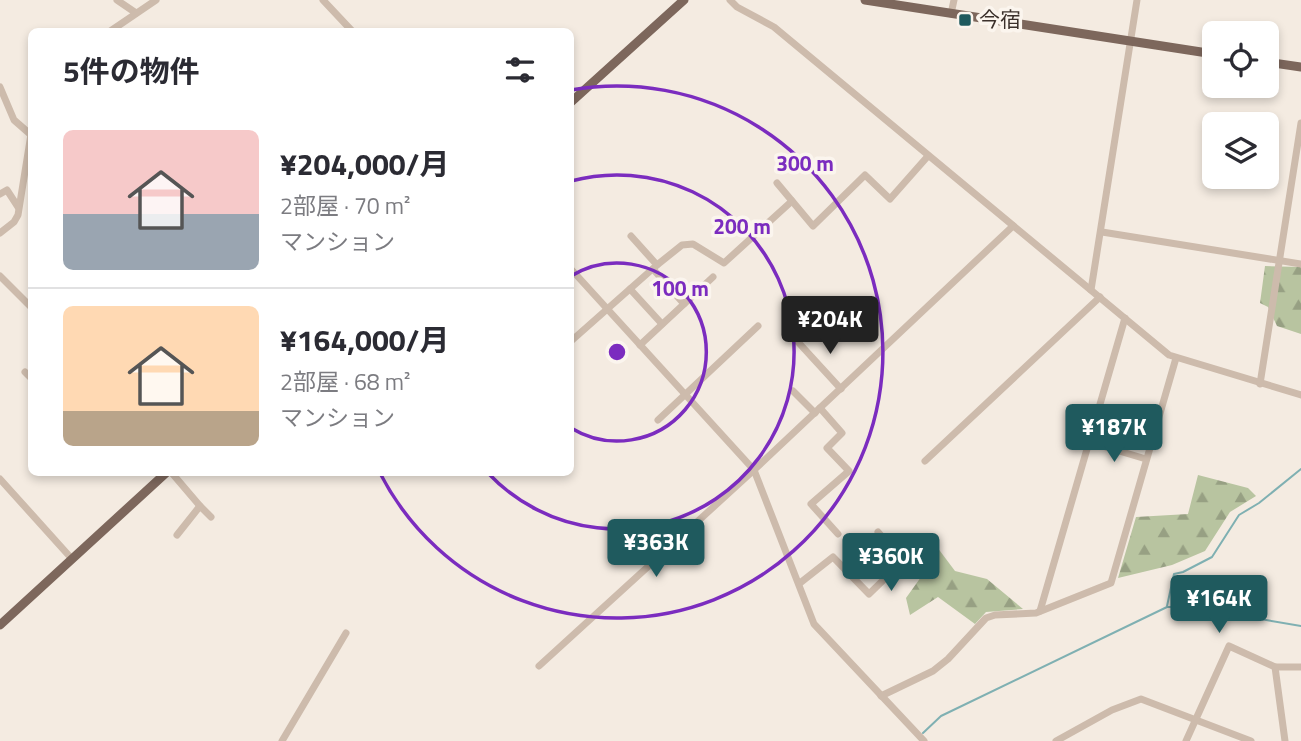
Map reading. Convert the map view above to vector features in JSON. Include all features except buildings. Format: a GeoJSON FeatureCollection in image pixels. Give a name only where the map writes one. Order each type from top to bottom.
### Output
{"type":"FeatureCollection","features":[{"type":"Feature","properties":{"kind":"main road"},"geometry":{"type":"LineString","coordinates":[[574,99],[684,0]]}},
{"type":"Feature","properties":{"kind":"main road"},"geometry":{"type":"LineString","coordinates":[[865,0],[1202,52]]}},
{"type":"Feature","properties":{"kind":"main road"},"geometry":{"type":"LineString","coordinates":[[1279,64],[1301,67]]}},
{"type":"Feature","properties":{"kind":"main road"},"geometry":{"type":"LineString","coordinates":[[0,625],[165,476]]}},
{"type":"Feature","properties":{"kind":"street"},"geometry":{"type":"LineString","coordinates":[[117,0],[136,13]]}},
{"type":"Feature","properties":{"kind":"street"},"geometry":{"type":"LineString","coordinates":[[115,28],[156,0]]}},
{"type":"Feature","properties":{"kind":"street"},"geometry":{"type":"LineString","coordinates":[[323,0],[349,28]]}},
{"type":"Feature","properties":{"kind":"street"},"geometry":{"type":"LineString","coordinates":[[730,0],[737,7],[774,27],[1176,358],[1301,396]]}},
{"type":"Feature","properties":{"kind":"street"},"geometry":{"type":"LineString","coordinates":[[951,14],[954,0]]}},
{"type":"Feature","properties":{"kind":"street"},"geometry":{"type":"LineString","coordinates":[[1091,289],[1137,0]]}},
{"type":"Feature","properties":{"kind":"street"},"geometry":{"type":"LineString","coordinates":[[0,90],[14,120],[28,129]]}},
{"type":"Feature","properties":{"kind":"street"},"geometry":{"type":"LineString","coordinates":[[1260,384],[1301,122]]}},
{"type":"Feature","properties":{"kind":"street"},"geometry":{"type":"LineString","coordinates":[[0,233],[14,222],[19,208],[28,150]]}},
{"type":"Feature","properties":{"kind":"street"},"geometry":{"type":"LineString","coordinates":[[777,183],[813,226],[865,175],[890,199],[928,156]]}},
{"type":"Feature","properties":{"kind":"street"},"geometry":{"type":"LineString","coordinates":[[0,194],[6,190],[19,208]]}},
{"type":"Feature","properties":{"kind":"street"},"geometry":{"type":"LineString","coordinates":[[574,338],[682,245],[693,244],[724,262],[792,201]]}},
{"type":"Feature","properties":{"kind":"street"},"geometry":{"type":"LineString","coordinates":[[539,666],[754,470],[1013,226]]}},
{"type":"Feature","properties":{"kind":"street"},"geometry":{"type":"LineString","coordinates":[[1102,232],[1301,264]]}},
{"type":"Feature","properties":{"kind":"street"},"geometry":{"type":"LineString","coordinates":[[631,236],[684,304]]}},
{"type":"Feature","properties":{"kind":"street"},"geometry":{"type":"LineString","coordinates":[[574,272],[754,470],[814,624],[924,741]]}},
{"type":"Feature","properties":{"kind":"street"},"geometry":{"type":"LineString","coordinates":[[0,276],[28,304]]}},
{"type":"Feature","properties":{"kind":"street"},"geometry":{"type":"LineString","coordinates":[[640,345],[713,277]]}},
{"type":"Feature","properties":{"kind":"street"},"geometry":{"type":"LineString","coordinates":[[630,289],[662,324]]}},
{"type":"Feature","properties":{"kind":"street"},"geometry":{"type":"LineString","coordinates":[[925,461],[1100,297]]}},
{"type":"Feature","properties":{"kind":"street"},"geometry":{"type":"LineString","coordinates":[[1040,611],[1125,318]]}},
{"type":"Feature","properties":{"kind":"street"},"geometry":{"type":"LineString","coordinates":[[658,420],[758,326]]}},
{"type":"Feature","properties":{"kind":"street"},"geometry":{"type":"LineString","coordinates":[[798,342],[841,389]]}},
{"type":"Feature","properties":{"kind":"street"},"geometry":{"type":"LineString","coordinates":[[881,696],[933,671],[948,659],[986,618],[1040,611],[1111,583],[1176,358]]}},
{"type":"Feature","properties":{"kind":"street"},"geometry":{"type":"LineString","coordinates":[[25,372],[28,375]]}},
{"type":"Feature","properties":{"kind":"street"},"geometry":{"type":"LineString","coordinates":[[793,391],[842,433],[827,447],[849,471],[811,504],[838,534]]}},
{"type":"Feature","properties":{"kind":"street"},"geometry":{"type":"LineString","coordinates":[[1089,442],[1146,459]]}},
{"type":"Feature","properties":{"kind":"street"},"geometry":{"type":"LineString","coordinates":[[173,476],[211,517]]}},
{"type":"Feature","properties":{"kind":"street"},"geometry":{"type":"LineString","coordinates":[[0,479],[72,559]]}},
{"type":"Feature","properties":{"kind":"street"},"geometry":{"type":"LineString","coordinates":[[177,535],[200,506]]}},
{"type":"Feature","properties":{"kind":"street"},"geometry":{"type":"LineString","coordinates":[[800,583],[833,557],[869,594],[903,561],[878,532]]}},
{"type":"Feature","properties":{"kind":"street"},"geometry":{"type":"LineString","coordinates":[[282,741],[346,633]]}},
{"type":"Feature","properties":{"kind":"street"},"geometry":{"type":"LineString","coordinates":[[1186,741],[1228,646],[1275,667],[1301,667]]}},
{"type":"Feature","properties":{"kind":"street"},"geometry":{"type":"LineString","coordinates":[[1275,667],[1285,741]]}},
{"type":"Feature","properties":{"kind":"street"},"geometry":{"type":"LineString","coordinates":[[1056,741],[1112,710],[1141,699],[1251,741]]}},
{"type":"Feature","properties":{"kind":"green space"},"geometry":{"type":"Polygon","coordinates":[[[1265,266],[1301,267],[1301,334],[1277,326],[1268,307],[1260,303],[1265,266]]]}},
{"type":"Feature","properties":{"kind":"green space"},"geometry":{"type":"Polygon","coordinates":[[[1198,475],[1248,488],[1256,496],[1230,512],[1205,551],[1172,565],[1118,578],[1136,517],[1188,514],[1198,475]]]}},
{"type":"Feature","properties":{"kind":"green space"},"geometry":{"type":"Polygon","coordinates":[[[931,539],[955,571],[987,579],[1023,609],[986,612],[975,624],[938,597],[910,615],[906,598],[921,577],[908,557],[931,539]]]}},
{"type":"Feature","properties":{"kind":"waterway"},"geometry":{"type":"LineString","coordinates":[[1167,606],[1174,574],[1212,557],[1239,515],[1259,503],[1301,469]]}},
{"type":"Feature","properties":{"kind":"waterway"},"geometry":{"type":"LineString","coordinates":[[923,733],[941,716],[1167,607],[1190,607],[1301,626]]}},
{"type":"Feature","properties":{"kind":"place","name":"今宿"},"geometry":{"type":"Point","coordinates":[965,20]}}]}
